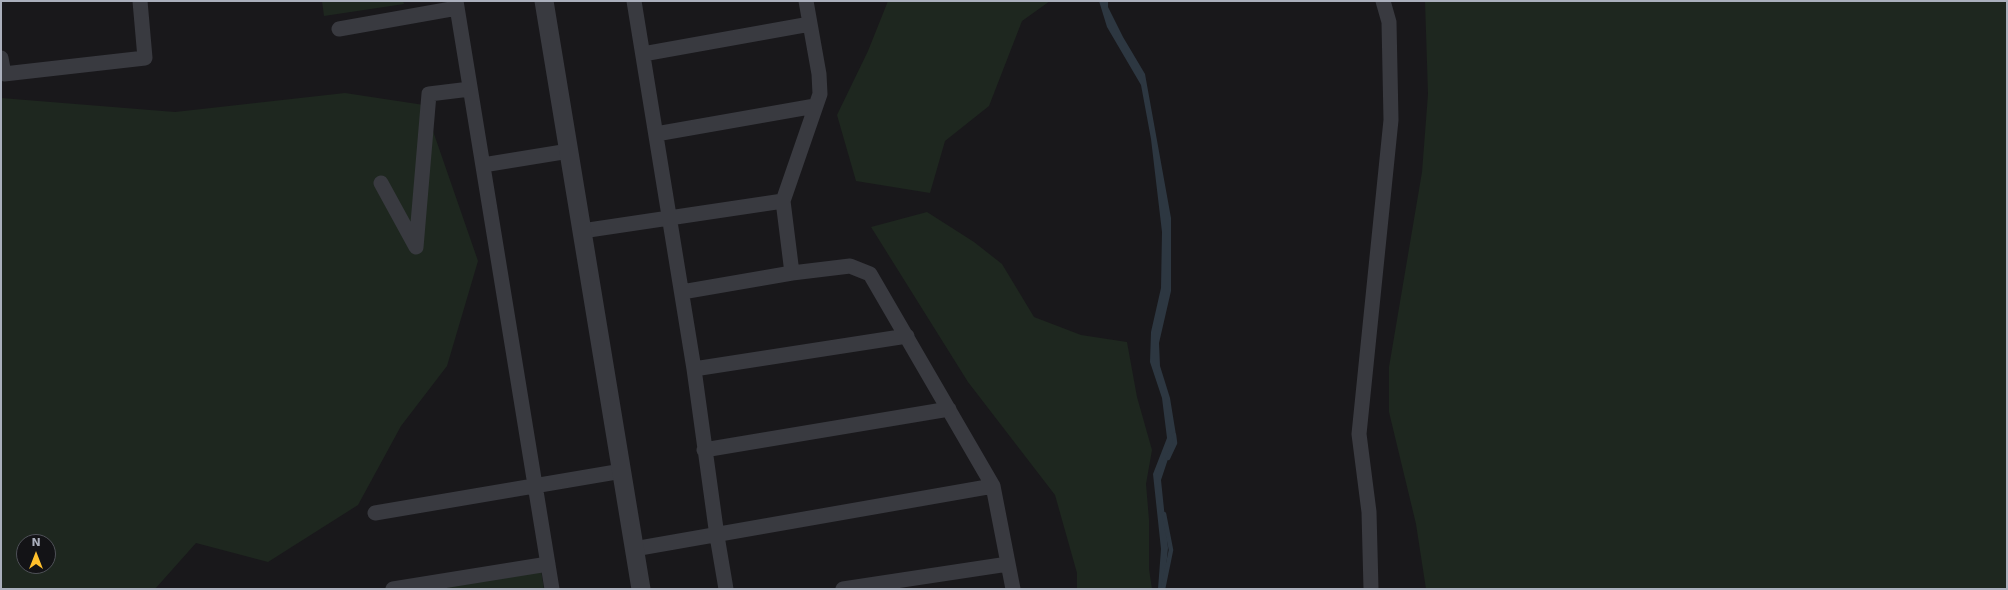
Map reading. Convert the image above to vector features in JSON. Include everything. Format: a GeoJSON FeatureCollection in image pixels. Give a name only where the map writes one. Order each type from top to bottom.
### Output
{"type":"FeatureCollection","features":[{"type":"Feature","properties":{"kind":"street"},"geometry":{"type":"LineString","coordinates":[[1,58],[4,74],[145,58],[140,1]]}},
{"type":"Feature","properties":{"kind":"street"},"geometry":{"type":"LineString","coordinates":[[544,1],[641,589]]}},
{"type":"Feature","properties":{"kind":"street"},"geometry":{"type":"LineString","coordinates":[[634,1],[682,292],[694,369],[716,536],[726,589]]}},
{"type":"Feature","properties":{"kind":"street"},"geometry":{"type":"LineString","coordinates":[[792,272],[783,201],[820,94],[819,74],[806,1]]}},
{"type":"Feature","properties":{"kind":"street"},"geometry":{"type":"LineString","coordinates":[[1370,589],[1369,512],[1359,434],[1391,120],[1390,22],[1383,1]]}},
{"type":"Feature","properties":{"kind":"street"},"geometry":{"type":"LineString","coordinates":[[339,29],[457,4],[552,589]]}},
{"type":"Feature","properties":{"kind":"street"},"geometry":{"type":"LineString","coordinates":[[643,54],[810,24]]}},
{"type":"Feature","properties":{"kind":"street"},"geometry":{"type":"LineString","coordinates":[[381,183],[416,247],[429,94],[470,89]]}},
{"type":"Feature","properties":{"kind":"street"},"geometry":{"type":"LineString","coordinates":[[656,134],[816,106]]}},
{"type":"Feature","properties":{"kind":"street"},"geometry":{"type":"LineString","coordinates":[[483,165],[569,151]]}},
{"type":"Feature","properties":{"kind":"street"},"geometry":{"type":"LineString","coordinates":[[582,231],[783,201]]}},
{"type":"Feature","properties":{"kind":"street"},"geometry":{"type":"LineString","coordinates":[[682,292],[792,272],[850,266],[870,274],[993,486],[1013,589]]}},
{"type":"Feature","properties":{"kind":"street"},"geometry":{"type":"LineString","coordinates":[[694,369],[907,336]]}},
{"type":"Feature","properties":{"kind":"street"},"geometry":{"type":"LineString","coordinates":[[704,450],[949,410]]}},
{"type":"Feature","properties":{"kind":"street"},"geometry":{"type":"LineString","coordinates":[[375,513],[622,471]]}},
{"type":"Feature","properties":{"kind":"street"},"geometry":{"type":"LineString","coordinates":[[634,549],[716,536],[993,486]]}},
{"type":"Feature","properties":{"kind":"street"},"geometry":{"type":"LineString","coordinates":[[393,589],[548,564]]}},
{"type":"Feature","properties":{"kind":"street"},"geometry":{"type":"LineString","coordinates":[[843,589],[1008,564]]}},
{"type":"Feature","properties":{"kind":"shaded area"},"geometry":{"type":"Polygon","coordinates":[[[322,1],[403,1],[404,4],[324,16],[322,1]]]}},
{"type":"Feature","properties":{"kind":"shaded area"},"geometry":{"type":"Polygon","coordinates":[[[888,1],[1050,1],[1022,21],[989,106],[945,141],[930,193],[856,181],[837,115],[868,51],[888,1]]]}},
{"type":"Feature","properties":{"kind":"shaded area"},"geometry":{"type":"Polygon","coordinates":[[[1099,1],[1108,1],[1108,7],[1123,37],[1145,74],[1171,218],[1171,291],[1159,343],[1160,366],[1170,398],[1176,435],[1161,480],[1168,548],[1164,589],[1158,589],[1161,549],[1153,474],[1167,438],[1162,398],[1150,362],[1151,332],[1161,288],[1162,232],[1151,139],[1141,85],[1107,27],[1099,1]]]}},
{"type":"Feature","properties":{"kind":"shaded area"},"geometry":{"type":"Polygon","coordinates":[[[1425,1],[2007,1],[2007,589],[1426,589],[1416,524],[1389,412],[1389,367],[1422,172],[1428,94],[1425,1]]]}},
{"type":"Feature","properties":{"kind":"shaded area"},"geometry":{"type":"Polygon","coordinates":[[[345,93],[424,105],[478,261],[447,366],[401,426],[358,505],[268,562],[196,543],[155,589],[1,589],[1,98],[175,112],[345,93]]]}},
{"type":"Feature","properties":{"kind":"shaded area"},"geometry":{"type":"Polygon","coordinates":[[[927,212],[974,242],[1002,264],[1034,317],[1081,335],[1127,342],[1137,397],[1152,450],[1146,484],[1149,520],[1149,569],[1152,589],[1077,589],[1077,573],[1055,495],[968,382],[871,227],[927,212]]]}},
{"type":"Feature","properties":{"kind":"shaded area"},"geometry":{"type":"Polygon","coordinates":[[[541,570],[544,589],[429,589],[541,570]]]}},
{"type":"Feature","properties":{"kind":"waterway"},"geometry":{"type":"LineString","coordinates":[[1168,458],[1175,443],[1174,435]]}},
{"type":"Feature","properties":{"kind":"waterway"},"geometry":{"type":"LineString","coordinates":[[1163,589],[1171,550],[1164,514]]}}]}
